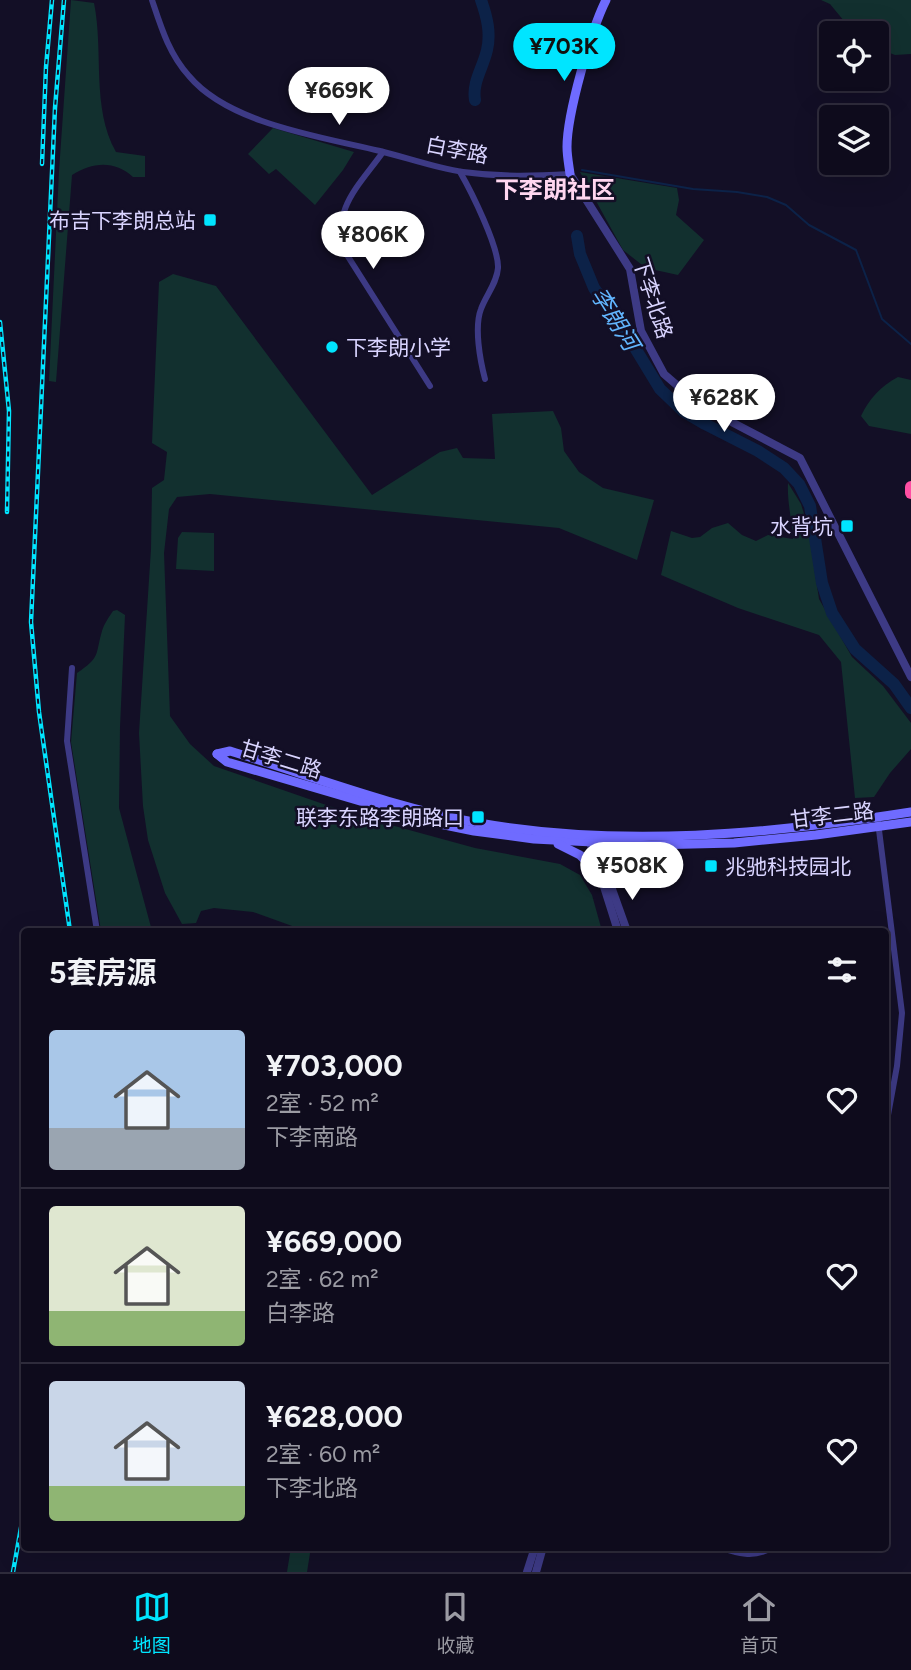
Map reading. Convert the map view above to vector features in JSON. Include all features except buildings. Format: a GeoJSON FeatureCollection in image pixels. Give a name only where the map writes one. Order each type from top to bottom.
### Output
{"type":"FeatureCollection","features":[{"type":"Feature","properties":{"kind":"highway"},"geometry":{"type":"LineString","coordinates":[[911,487],[911,493]]}},
{"type":"Feature","properties":{"kind":"main road"},"geometry":{"type":"LineString","coordinates":[[570,174],[567,148],[573,109],[588,52],[606,0]]}},
{"type":"Feature","properties":{"kind":"main road","name":"甘李二路"},"geometry":{"type":"LineString","coordinates":[[911,812],[878,822],[734,844],[636,845],[593,838],[476,822],[398,803],[230,751],[217,754],[227,762],[408,816],[474,831],[546,840],[593,838],[691,835],[733,833],[878,822],[911,822]]}},
{"type":"Feature","properties":{"kind":"main road"},"geometry":{"type":"LineString","coordinates":[[546,840],[580,855],[598,874]]}},
{"type":"Feature","properties":{"kind":"main road"},"geometry":{"type":"LineString","coordinates":[[610,883],[610,874],[619,854],[636,845]]}},
{"type":"Feature","properties":{"kind":"street","name":"白李路"},"geometry":{"type":"LineString","coordinates":[[152,0],[167,45],[189,78],[220,102],[244,114],[276,125],[460,172],[513,177],[570,174]]}},
{"type":"Feature","properties":{"kind":"street"},"geometry":{"type":"LineString","coordinates":[[383,152],[342,213],[341,241],[347,255],[430,386]]}},
{"type":"Feature","properties":{"kind":"street"},"geometry":{"type":"LineString","coordinates":[[460,172],[469,187],[492,244],[498,267],[479,317],[479,350],[485,379]]}},
{"type":"Feature","properties":{"kind":"street","name":"下李北路"},"geometry":{"type":"LineString","coordinates":[[570,174],[630,268],[641,331],[664,374],[701,406],[800,458],[911,677]]}},
{"type":"Feature","properties":{"kind":"street"},"geometry":{"type":"LineString","coordinates":[[72,668],[67,741],[97,928]]}},
{"type":"Feature","properties":{"kind":"street"},"geometry":{"type":"LineString","coordinates":[[878,822],[902,1013],[897,1066],[889,1110]]}},
{"type":"Feature","properties":{"kind":"street"},"geometry":{"type":"LineString","coordinates":[[593,838],[598,874],[617,928]]}},
{"type":"Feature","properties":{"kind":"street"},"geometry":{"type":"LineString","coordinates":[[593,838],[626,928]]}},
{"type":"Feature","properties":{"kind":"street"},"geometry":{"type":"LineString","coordinates":[[527,1572],[534,1551]]}},
{"type":"Feature","properties":{"kind":"street"},"geometry":{"type":"LineString","coordinates":[[536,1572],[542,1551]]}},
{"type":"Feature","properties":{"kind":"street"},"geometry":{"type":"LineString","coordinates":[[734,1551],[746,1554],[764,1551]]}},
{"type":"Feature","properties":{"kind":"green space"},"geometry":{"type":"Polygon","coordinates":[[[71,0],[94,3],[103,117],[108,135],[116,152],[145,156],[145,177],[133,177],[111,165],[87,167],[72,175],[56,382],[49,381],[59,171],[71,0]]]}},
{"type":"Feature","properties":{"kind":"green space"},"geometry":{"type":"Polygon","coordinates":[[[821,0],[911,0],[911,54],[889,53],[889,21],[844,21],[830,4],[821,0]]]}},
{"type":"Feature","properties":{"kind":"green space"},"geometry":{"type":"Polygon","coordinates":[[[273,128],[354,152],[315,205],[276,169],[269,174],[248,154],[273,128]]]}},
{"type":"Feature","properties":{"kind":"green space"},"geometry":{"type":"Polygon","coordinates":[[[580,172],[677,188],[679,200],[676,215],[704,240],[678,275],[646,268],[623,250],[580,172]]]}},
{"type":"Feature","properties":{"kind":"green space"},"geometry":{"type":"Polygon","coordinates":[[[173,274],[216,286],[372,495],[440,452],[457,448],[463,458],[495,459],[492,414],[553,411],[561,428],[564,451],[579,472],[603,488],[654,500],[637,560],[559,528],[210,494],[177,497],[169,509],[164,553],[170,716],[190,744],[214,766],[358,816],[475,848],[560,864],[580,875],[592,895],[601,928],[298,928],[253,912],[214,908],[201,911],[196,923],[182,924],[165,893],[148,840],[143,806],[139,733],[151,549],[152,488],[164,480],[167,452],[152,443],[159,282],[173,274]]]}},
{"type":"Feature","properties":{"kind":"green space"},"geometry":{"type":"Polygon","coordinates":[[[898,377],[911,380],[911,434],[869,426],[861,416],[876,394],[898,377]]]}},
{"type":"Feature","properties":{"kind":"green space"},"geometry":{"type":"Polygon","coordinates":[[[788,483],[801,504],[808,527],[819,599],[852,657],[883,686],[911,723],[911,749],[874,797],[855,798],[841,662],[819,635],[738,608],[661,575],[671,531],[692,538],[700,537],[712,528],[728,523],[742,535],[756,541],[768,535],[793,539],[788,483]]]}},
{"type":"Feature","properties":{"kind":"green space"},"geometry":{"type":"Polygon","coordinates":[[[182,532],[214,533],[214,571],[176,569],[178,538],[182,532]]]}},
{"type":"Feature","properties":{"kind":"green space"},"geometry":{"type":"Polygon","coordinates":[[[117,610],[125,615],[119,808],[151,928],[101,928],[71,742],[77,673],[94,659],[102,631],[113,611],[117,610]]]}},
{"type":"Feature","properties":{"kind":"green space"},"geometry":{"type":"Polygon","coordinates":[[[290,1551],[310,1551],[307,1572],[287,1572],[290,1551]]]}},
{"type":"Feature","properties":{"kind":"waterway","name":"李朗河"},"geometry":{"type":"LineString","coordinates":[[475,100],[475,87],[489,37],[481,0]]}},
{"type":"Feature","properties":{"kind":"waterway"},"geometry":{"type":"LineString","coordinates":[[582,170],[693,189],[767,197],[786,205],[809,225],[856,250],[882,319],[911,344]]}},
{"type":"Feature","properties":{"kind":"waterway","name":"李朗河"},"geometry":{"type":"LineString","coordinates":[[577,236],[580,254],[594,288],[660,389],[683,411],[758,451],[784,468],[799,484],[810,506],[822,583],[832,613],[855,649],[894,684],[911,708]]}},
{"type":"Feature","properties":{"kind":"railway"},"geometry":{"type":"LineString","coordinates":[[42,164],[52,0]]}},
{"type":"Feature","properties":{"kind":"railway"},"geometry":{"type":"LineString","coordinates":[[64,0],[55,108],[31,622],[39,712],[70,928]]}},
{"type":"Feature","properties":{"kind":"railway"},"geometry":{"type":"LineString","coordinates":[[0,322],[9,411],[7,512]]}},
{"type":"Feature","properties":{"kind":"railway"},"geometry":{"type":"LineString","coordinates":[[13,1572],[21,1528]]}},
{"type":"Feature","properties":{"kind":"place","name":"布吉下李朗总站"},"geometry":{"type":"Point","coordinates":[210,220]}},
{"type":"Feature","properties":{"kind":"place","name":"下李朗小学"},"geometry":{"type":"Point","coordinates":[332,347]}},
{"type":"Feature","properties":{"kind":"place","name":"水背坑"},"geometry":{"type":"Point","coordinates":[847,526]}},
{"type":"Feature","properties":{"kind":"place","name":"联李东路李朗路口"},"geometry":{"type":"Point","coordinates":[478,817]}},
{"type":"Feature","properties":{"kind":"place","name":"兆驰科技园北"},"geometry":{"type":"Point","coordinates":[711,866]}},
{"type":"Feature","properties":{"kind":"district","name":"下李朗社区"},"geometry":{"type":"Point","coordinates":[555,189]}}]}
